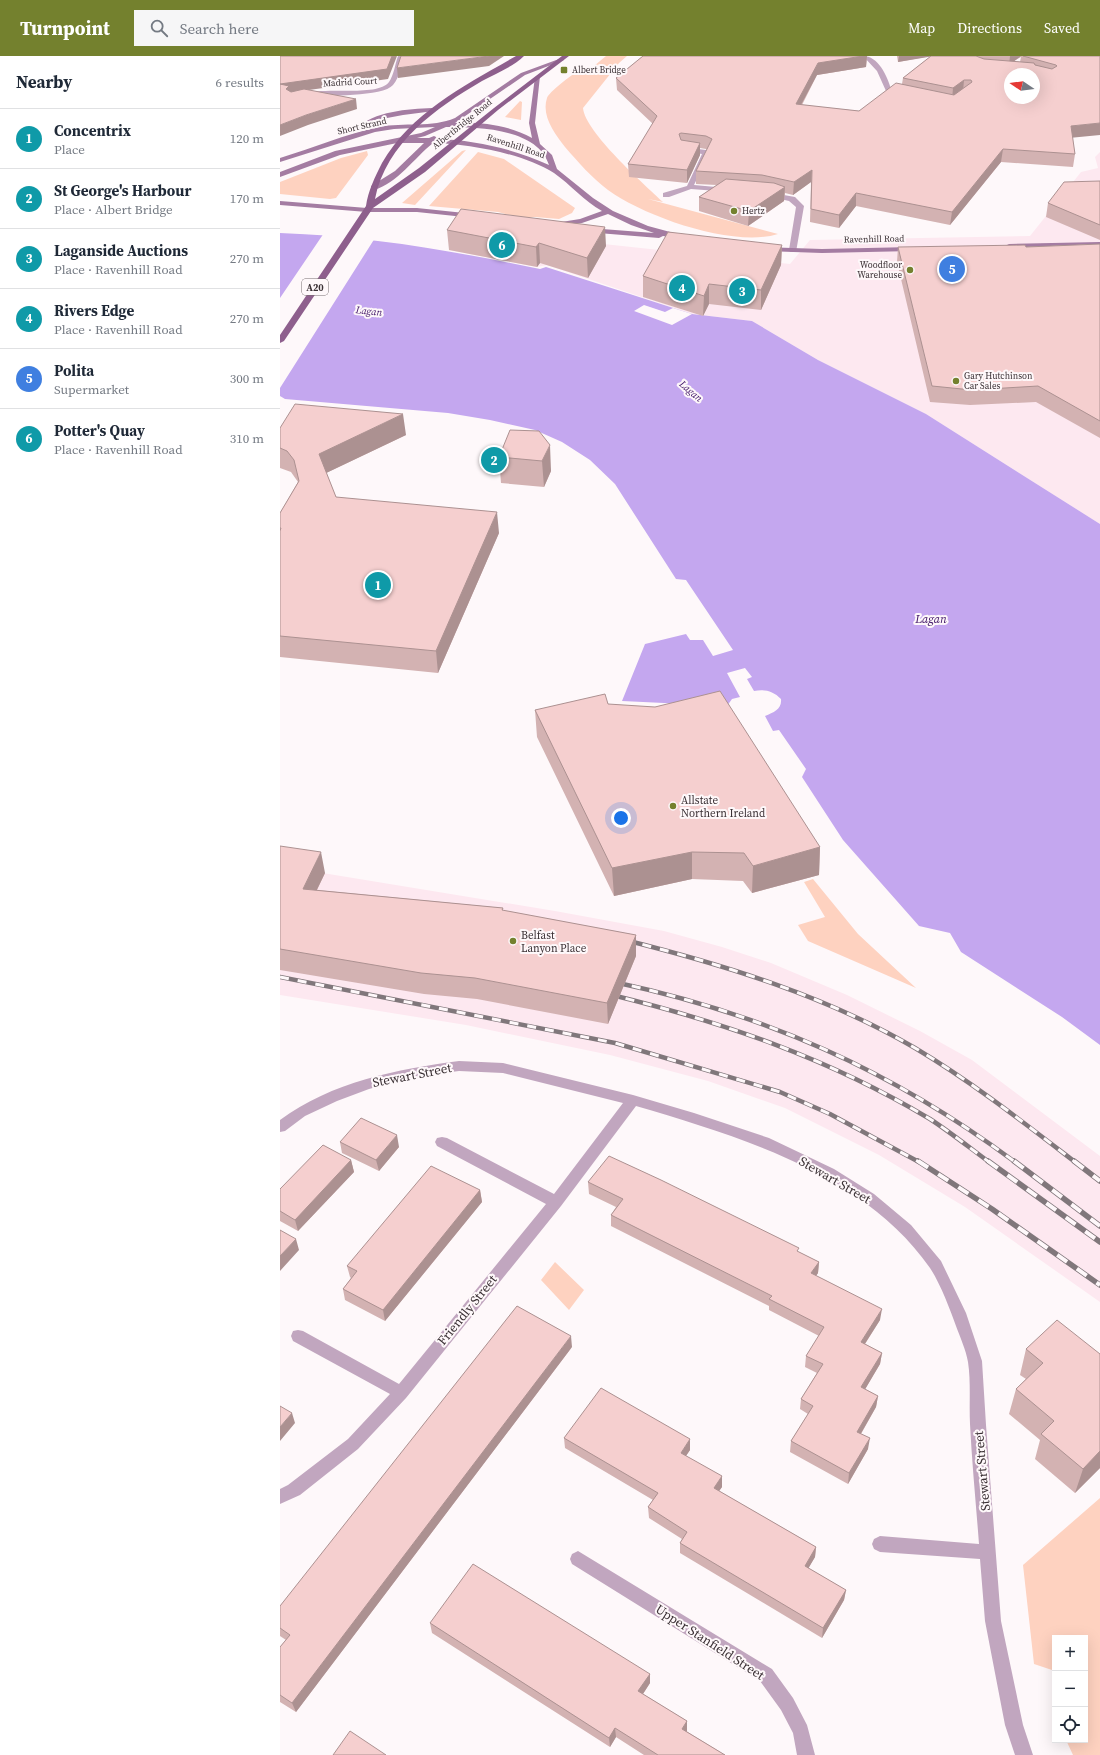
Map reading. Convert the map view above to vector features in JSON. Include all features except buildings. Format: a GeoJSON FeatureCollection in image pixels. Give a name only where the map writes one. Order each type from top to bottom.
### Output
{"type":"FeatureCollection","features":[{"type":"Feature","properties":{"kind":"main road","name":"Albertbridge Road"},"geometry":{"type":"LineString","coordinates":[[369,208],[374,188],[387,159],[399,141],[413,126],[432,110],[521,56]]}},
{"type":"Feature","properties":{"kind":"main road","name":"Albertbridge Road"},"geometry":{"type":"LineString","coordinates":[[280,340],[350,234],[369,208],[422,170],[564,58]]}},
{"type":"Feature","properties":{"kind":"main road"},"geometry":{"type":"LineString","coordinates":[[399,141],[423,135],[446,125],[523,74],[564,58]]}},
{"type":"Feature","properties":{"kind":"main road"},"geometry":{"type":"LineString","coordinates":[[537,144],[532,123],[538,77]]}},
{"type":"Feature","properties":{"kind":"main road"},"geometry":{"type":"LineString","coordinates":[[350,136],[372,122],[392,115],[432,110]]}},
{"type":"Feature","properties":{"kind":"main road","name":"Short Strand"},"geometry":{"type":"LineString","coordinates":[[280,160],[350,136],[376,129],[446,125],[476,126]]}},
{"type":"Feature","properties":{"kind":"main road"},"geometry":{"type":"LineString","coordinates":[[374,188],[398,173],[437,135],[476,126]]}},
{"type":"Feature","properties":{"kind":"main road","name":"Ravenhill Road"},"geometry":{"type":"LineString","coordinates":[[476,126],[512,132],[537,144],[549,154],[554,170]]}},
{"type":"Feature","properties":{"kind":"main road","name":"Short Strand"},"geometry":{"type":"LineString","coordinates":[[280,175],[338,153],[399,141]]}},
{"type":"Feature","properties":{"kind":"main road","name":"Ravenhill Road"},"geometry":{"type":"LineString","coordinates":[[399,141],[457,141],[494,148],[528,159],[554,170],[590,200],[609,211],[635,223],[670,236],[691,240]]}},
{"type":"Feature","properties":{"kind":"main road"},"geometry":{"type":"LineString","coordinates":[[280,203],[417,210],[484,217]]}},
{"type":"Feature","properties":{"kind":"main road"},"geometry":{"type":"LineString","coordinates":[[609,211],[582,221],[553,226],[640,235],[670,236]]}},
{"type":"Feature","properties":{"kind":"main road"},"geometry":{"type":"LineString","coordinates":[[1002,246],[1100,244]]}},
{"type":"Feature","properties":{"kind":"main road","name":"Ravenhill Road"},"geometry":{"type":"LineString","coordinates":[[758,248],[793,250],[924,248]]}},
{"type":"Feature","properties":{"kind":"street","name":"Madrid Court"},"geometry":{"type":"LineString","coordinates":[[300,97],[321,92],[362,92],[385,89],[391,84],[401,56]]}},
{"type":"Feature","properties":{"kind":"street"},"geometry":{"type":"LineString","coordinates":[[866,56],[883,74],[888,90],[910,95]]}},
{"type":"Feature","properties":{"kind":"street"},"geometry":{"type":"LineString","coordinates":[[684,149],[706,152],[690,187]]}},
{"type":"Feature","properties":{"kind":"street"},"geometry":{"type":"LineString","coordinates":[[666,195],[690,187],[736,191]]}},
{"type":"Feature","properties":{"kind":"street"},"geometry":{"type":"LineString","coordinates":[[760,193],[775,194],[792,199],[800,206],[793,250]]}},
{"type":"Feature","properties":{"kind":"street","name":"Stewart Street"},"geometry":{"type":"LineString","coordinates":[[280,1127],[300,1112],[332,1097],[367,1084],[413,1072],[459,1066],[503,1068],[633,1100],[694,1118],[764,1142],[829,1173],[869,1198],[906,1229],[936,1265],[959,1313],[975,1361],[978,1425],[993,1621],[1014,1725],[1024,1755]]}},
{"type":"Feature","properties":{"kind":"street","name":"Friendly Street"},"geometry":{"type":"LineString","coordinates":[[280,1497],[294,1490],[353,1444],[401,1393],[556,1202],[633,1100]]}},
{"type":"Feature","properties":{"kind":"street"},"geometry":{"type":"LineString","coordinates":[[442,1142],[556,1202]]}},
{"type":"Feature","properties":{"kind":"street"},"geometry":{"type":"LineString","coordinates":[[298,1336],[401,1393]]}},
{"type":"Feature","properties":{"kind":"street"},"geometry":{"type":"LineString","coordinates":[[880,1544],[988,1552]]}},
{"type":"Feature","properties":{"kind":"street","name":"Upper Stanfield Street"},"geometry":{"type":"LineString","coordinates":[[578,1559],[766,1675],[787,1704],[801,1731],[806,1755]]}},
{"type":"Feature","properties":{"kind":"shaded area"},"geometry":{"type":"Polygon","coordinates":[[[606,56],[627,56],[619,63],[583,108],[586,118],[604,144],[663,202],[648,199],[778,234],[760,237],[738,237],[690,227],[644,210],[624,200],[608,190],[585,170],[553,131],[547,118],[547,98],[570,76],[581,70],[594,66],[606,56]]]}},
{"type":"Feature","properties":{"kind":"shaded area"},"geometry":{"type":"Polygon","coordinates":[[[520,101],[522,102],[521,120],[505,117],[520,101]]]}},
{"type":"Feature","properties":{"kind":"shaded area"},"geometry":{"type":"Polygon","coordinates":[[[466,150],[415,205],[402,203],[462,151],[466,150]]]}},
{"type":"Feature","properties":{"kind":"shaded area"},"geometry":{"type":"Polygon","coordinates":[[[367,151],[368,155],[336,198],[330,199],[280,194],[280,182],[341,158],[367,151]]]}},
{"type":"Feature","properties":{"kind":"shaded area"},"geometry":{"type":"Polygon","coordinates":[[[478,152],[504,159],[575,208],[572,213],[559,219],[535,217],[521,218],[498,212],[429,206],[478,152]]]}},
{"type":"Feature","properties":{"kind":"shaded area"},"geometry":{"type":"Polygon","coordinates":[[[1100,152],[1100,524],[926,414],[818,360],[752,321],[692,314],[547,265],[537,267],[449,250],[463,229],[790,264],[810,240],[1030,236],[1081,172],[1098,168],[1095,157],[1100,152]]]}},
{"type":"Feature","properties":{"kind":"shaded area"},"geometry":{"type":"Polygon","coordinates":[[[280,866],[555,911],[664,931],[722,947],[771,963],[847,995],[920,1031],[972,1060],[1100,1156],[1100,1302],[965,1207],[879,1155],[785,1108],[708,1081],[610,1055],[466,1025],[280,995],[280,866]]]}},
{"type":"Feature","properties":{"kind":"shaded area"},"geometry":{"type":"Polygon","coordinates":[[[813,879],[858,934],[916,988],[808,941],[798,925],[825,917],[804,882],[813,879]]]}},
{"type":"Feature","properties":{"kind":"shaded area"},"geometry":{"type":"Polygon","coordinates":[[[555,1262],[584,1290],[569,1310],[541,1280],[555,1262]]]}},
{"type":"Feature","properties":{"kind":"shaded area"},"geometry":{"type":"Polygon","coordinates":[[[1100,1498],[1100,1755],[1073,1755],[1067,1743],[1088,1743],[1088,1635],[1052,1635],[1052,1670],[1034,1664],[1023,1565],[1100,1498]]]}},
{"type":"Feature","properties":{"kind":"water","name":"Lagan"},"geometry":{"type":"Polygon","coordinates":[[[280,233],[346,237],[411,245],[540,269],[546,267],[692,314],[752,321],[818,360],[926,414],[1100,524],[1100,1045],[1062,1017],[961,952],[950,933],[919,926],[843,840],[802,777],[806,769],[779,730],[773,731],[765,716],[779,708],[781,699],[769,691],[754,691],[747,679],[752,677],[745,668],[727,673],[740,697],[732,699],[727,706],[622,701],[645,644],[686,634],[690,640],[703,640],[713,656],[733,650],[686,580],[676,579],[615,484],[590,460],[562,442],[535,430],[490,420],[448,413],[285,399],[280,396],[280,233]]]}},
{"type":"Feature","properties":{"kind":"pier"},"geometry":{"type":"Polygon","coordinates":[[[324,233],[375,238],[280,388],[280,298],[324,233]]]}},
{"type":"Feature","properties":{"kind":"pier"},"geometry":{"type":"Polygon","coordinates":[[[644,305],[665,312],[673,308],[692,314],[672,325],[634,311],[644,305]]]}},
{"type":"Feature","properties":{"kind":"railway"},"geometry":{"type":"LineString","coordinates":[[625,940],[737,971],[810,998],[881,1029],[915,1048],[957,1075],[997,1103],[1075,1162]]}},
{"type":"Feature","properties":{"kind":"railway"},"geometry":{"type":"LineString","coordinates":[[280,977],[615,1043],[780,1092],[830,1114],[919,1162]]}},
{"type":"Feature","properties":{"kind":"railway"},"geometry":{"type":"LineString","coordinates":[[614,982],[669,995],[723,1011],[775,1029],[825,1050],[873,1073],[921,1100],[968,1129],[1015,1162]]}},
{"type":"Feature","properties":{"kind":"railway"},"geometry":{"type":"LineString","coordinates":[[608,994],[651,1005],[734,1030],[814,1060],[892,1097],[930,1119],[989,1162]]}},
{"type":"Feature","properties":{"kind":"railway"},"geometry":{"type":"LineString","coordinates":[[918,1161],[992,1209],[1100,1285]]}},
{"type":"Feature","properties":{"kind":"railway"},"geometry":{"type":"LineString","coordinates":[[988,1161],[1100,1242]]}},
{"type":"Feature","properties":{"kind":"railway"},"geometry":{"type":"LineString","coordinates":[[1014,1161],[1100,1226]]}},
{"type":"Feature","properties":{"kind":"railway"},"geometry":{"type":"LineString","coordinates":[[1074,1161],[1100,1181]]}},
{"type":"Feature","properties":{"kind":"place","name":"Albert Bridge"},"geometry":{"type":"Point","coordinates":[564,70]}},
{"type":"Feature","properties":{"kind":"place","name":"Hertz"},"geometry":{"type":"Point","coordinates":[734,211]}},
{"type":"Feature","properties":{"kind":"place","name":"Potter's Quay"},"geometry":{"type":"Point","coordinates":[502,245]}},
{"type":"Feature","properties":{"kind":"place","name":"Polita"},"geometry":{"type":"Point","coordinates":[952,269]}},
{"type":"Feature","properties":{"kind":"place","name":"Woodfloor Warehouse"},"geometry":{"type":"Point","coordinates":[910,270]}},
{"type":"Feature","properties":{"kind":"place","name":"Rivers Edge"},"geometry":{"type":"Point","coordinates":[682,288]}},
{"type":"Feature","properties":{"kind":"place","name":"Laganside Auctions"},"geometry":{"type":"Point","coordinates":[742,291]}},
{"type":"Feature","properties":{"kind":"place","name":"Gary Hutchinson Car Sales"},"geometry":{"type":"Point","coordinates":[956,381]}},
{"type":"Feature","properties":{"kind":"place","name":"St George's Harbour"},"geometry":{"type":"Point","coordinates":[494,460]}},
{"type":"Feature","properties":{"kind":"place","name":"Concentrix"},"geometry":{"type":"Point","coordinates":[378,585]}},
{"type":"Feature","properties":{"kind":"place","name":"Allstate Northern Ireland"},"geometry":{"type":"Point","coordinates":[673,806]}},
{"type":"Feature","properties":{"kind":"place","name":"Belfast Lanyon Place"},"geometry":{"type":"Point","coordinates":[513,941]}}]}
